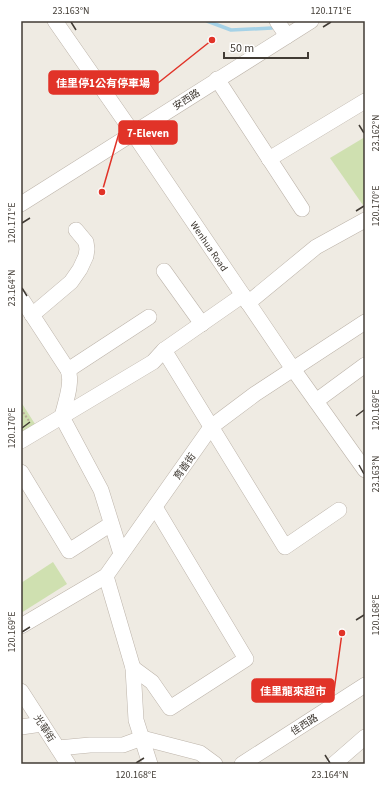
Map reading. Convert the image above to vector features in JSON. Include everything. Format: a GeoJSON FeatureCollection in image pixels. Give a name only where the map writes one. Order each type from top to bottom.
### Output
{"type":"FeatureCollection","features":[{"type":"Feature","properties":{"kind":"street","name":"Wenhua Road"},"geometry":{"type":"LineString","coordinates":[[55,21],[293,369],[365,470]]}},
{"type":"Feature","properties":{"kind":"street"},"geometry":{"type":"LineString","coordinates":[[277,21],[288,36]]}},
{"type":"Feature","properties":{"kind":"street","name":"安西路"},"geometry":{"type":"LineString","coordinates":[[21,204],[311,21]]}},
{"type":"Feature","properties":{"kind":"street"},"geometry":{"type":"LineString","coordinates":[[217,79],[302,209]]}},
{"type":"Feature","properties":{"kind":"street"},"geometry":{"type":"LineString","coordinates":[[269,159],[365,101]]}},
{"type":"Feature","properties":{"kind":"street"},"geometry":{"type":"LineString","coordinates":[[21,441],[153,362],[164,350],[202,324],[246,299],[316,247],[365,220]]}},
{"type":"Feature","properties":{"kind":"street"},"geometry":{"type":"LineString","coordinates":[[32,315],[71,282],[80,269],[86,256],[87,249],[86,242],[76,230]]}},
{"type":"Feature","properties":{"kind":"street"},"geometry":{"type":"LineString","coordinates":[[164,271],[202,324]]}},
{"type":"Feature","properties":{"kind":"street"},"geometry":{"type":"LineString","coordinates":[[21,298],[70,375],[62,416],[100,490],[122,554]]}},
{"type":"Feature","properties":{"kind":"street"},"geometry":{"type":"LineString","coordinates":[[68,370],[148,317]]}},
{"type":"Feature","properties":{"kind":"street","name":"育善街"},"geometry":{"type":"LineString","coordinates":[[21,626],[106,576],[211,428],[255,394],[365,322]]}},
{"type":"Feature","properties":{"kind":"street"},"geometry":{"type":"LineString","coordinates":[[164,350],[285,547],[339,510]]}},
{"type":"Feature","properties":{"kind":"street"},"geometry":{"type":"LineString","coordinates":[[316,401],[365,365]]}},
{"type":"Feature","properties":{"kind":"street"},"geometry":{"type":"LineString","coordinates":[[21,472],[69,551],[111,524]]}},
{"type":"Feature","properties":{"kind":"street"},"geometry":{"type":"LineString","coordinates":[[133,668],[152,682],[170,708],[246,659],[155,507]]}},
{"type":"Feature","properties":{"kind":"street"},"geometry":{"type":"LineString","coordinates":[[106,576],[133,668],[136,720],[150,764]]}},
{"type":"Feature","properties":{"kind":"street","name":"佳西路"},"geometry":{"type":"LineString","coordinates":[[242,764],[365,685]]}},
{"type":"Feature","properties":{"kind":"street","name":"光華街"},"geometry":{"type":"LineString","coordinates":[[21,691],[68,764]]}},
{"type":"Feature","properties":{"kind":"street"},"geometry":{"type":"LineString","coordinates":[[21,727],[42,724]]}},
{"type":"Feature","properties":{"kind":"street"},"geometry":{"type":"LineString","coordinates":[[334,764],[365,737]]}},
{"type":"Feature","properties":{"kind":"street"},"geometry":{"type":"LineString","coordinates":[[58,748],[90,745],[123,745],[142,738],[200,753],[215,764]]}},
{"type":"Feature","properties":{"kind":"green space"},"geometry":{"type":"Polygon","coordinates":[[[365,137],[365,208],[330,158],[365,137]]]}},
{"type":"Feature","properties":{"kind":"green space"},"geometry":{"type":"Polygon","coordinates":[[[21,402],[35,424],[21,433],[21,402]]]}},
{"type":"Feature","properties":{"kind":"green space"},"geometry":{"type":"Polygon","coordinates":[[[53,562],[67,584],[21,613],[21,583],[53,562]]]}},
{"type":"Feature","properties":{"kind":"waterway"},"geometry":{"type":"LineString","coordinates":[[207,21],[231,30],[272,28]]}},
{"type":"Feature","properties":{"kind":"place","name":"佳里停1公有停車場"},"geometry":{"type":"Point","coordinates":[212,40]}},
{"type":"Feature","properties":{"kind":"place","name":"7-Eleven"},"geometry":{"type":"Point","coordinates":[102,192]}},
{"type":"Feature","properties":{"kind":"place","name":"佳里龍來超市"},"geometry":{"type":"Point","coordinates":[342,633]}}]}
